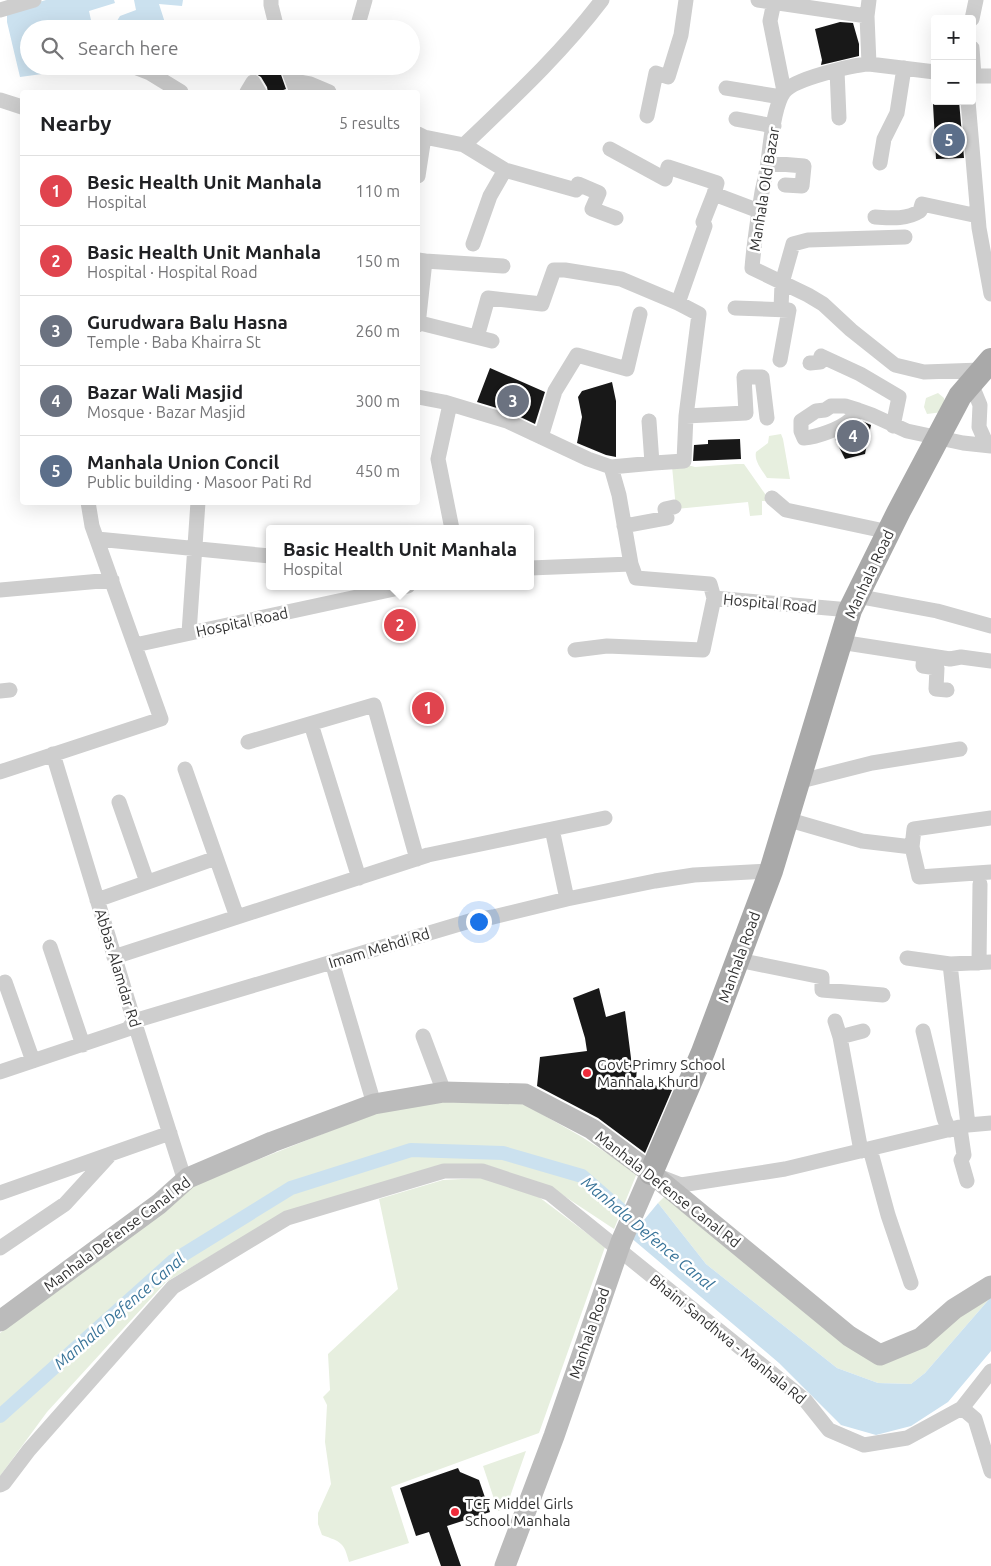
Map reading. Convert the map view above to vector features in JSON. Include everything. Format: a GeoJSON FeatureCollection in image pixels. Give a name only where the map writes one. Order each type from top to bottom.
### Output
{"type":"FeatureCollection","features":[{"type":"Feature","properties":{"kind":"main road","name":"Manhala Road"},"geometry":{"type":"LineString","coordinates":[[648,1180],[667,1118],[704,1052],[771,870],[853,603],[960,396],[981,371]]}},
{"type":"Feature","properties":{"kind":"street"},"geometry":{"type":"LineString","coordinates":[[0,10],[34,0]]}},
{"type":"Feature","properties":{"kind":"street"},"geometry":{"type":"LineString","coordinates":[[360,20],[365,0]]}},
{"type":"Feature","properties":{"kind":"street"},"geometry":{"type":"LineString","coordinates":[[464,145],[538,74],[602,0]]}},
{"type":"Feature","properties":{"kind":"street"},"geometry":{"type":"LineString","coordinates":[[647,116],[656,73],[668,77],[681,35],[686,0]]}},
{"type":"Feature","properties":{"kind":"street"},"geometry":{"type":"LineString","coordinates":[[758,0],[867,16]]}},
{"type":"Feature","properties":{"kind":"street"},"geometry":{"type":"LineString","coordinates":[[869,0],[867,16],[869,64]]}},
{"type":"Feature","properties":{"kind":"street"},"geometry":{"type":"LineString","coordinates":[[973,15],[976,0]]}},
{"type":"Feature","properties":{"kind":"street"},"geometry":{"type":"LineString","coordinates":[[268,2],[274,20]]}},
{"type":"Feature","properties":{"kind":"street"},"geometry":{"type":"LineString","coordinates":[[774,2],[770,21],[782,94]]}},
{"type":"Feature","properties":{"kind":"street"},"geometry":{"type":"LineString","coordinates":[[726,88],[782,94],[793,84],[861,64],[931,71]]}},
{"type":"Feature","properties":{"kind":"street"},"geometry":{"type":"LineString","coordinates":[[880,163],[884,139],[897,113],[904,68]]}},
{"type":"Feature","properties":{"kind":"street"},"geometry":{"type":"LineString","coordinates":[[837,70],[839,118]]}},
{"type":"Feature","properties":{"kind":"street"},"geometry":{"type":"LineString","coordinates":[[153,75],[178,90]]}},
{"type":"Feature","properties":{"kind":"street"},"geometry":{"type":"LineString","coordinates":[[291,75],[295,87],[310,84],[324,90]]}},
{"type":"Feature","properties":{"kind":"street"},"geometry":{"type":"LineString","coordinates":[[976,76],[991,76]]}},
{"type":"Feature","properties":{"kind":"street"},"geometry":{"type":"LineString","coordinates":[[248,90],[253,82],[258,90]]}},
{"type":"Feature","properties":{"kind":"street","name":"Manhala Old Bazar"},"geometry":{"type":"LineString","coordinates":[[782,94],[769,148],[752,268],[823,304],[851,330],[895,365],[924,372],[981,371]]}},
{"type":"Feature","properties":{"kind":"street"},"geometry":{"type":"LineString","coordinates":[[0,100],[20,106]]}},
{"type":"Feature","properties":{"kind":"street"},"geometry":{"type":"LineString","coordinates":[[968,105],[978,216],[991,294]]}},
{"type":"Feature","properties":{"kind":"street"},"geometry":{"type":"LineString","coordinates":[[736,119],[774,126]]}},
{"type":"Feature","properties":{"kind":"street"},"geometry":{"type":"LineString","coordinates":[[420,149],[421,135],[464,145],[505,170],[576,190],[578,184],[599,192],[592,209],[616,218]]}},
{"type":"Feature","properties":{"kind":"street"},"geometry":{"type":"LineString","coordinates":[[610,149],[665,179],[668,167],[717,183],[703,222],[705,226],[678,303]]}},
{"type":"Feature","properties":{"kind":"street"},"geometry":{"type":"LineString","coordinates":[[768,163],[804,166],[802,186],[785,185]]}},
{"type":"Feature","properties":{"kind":"street"},"geometry":{"type":"LineString","coordinates":[[473,244],[490,196],[505,170]]}},
{"type":"Feature","properties":{"kind":"street"},"geometry":{"type":"LineString","coordinates":[[714,194],[759,211]]}},
{"type":"Feature","properties":{"kind":"street"},"geometry":{"type":"LineString","coordinates":[[875,217],[903,218],[920,211],[922,204],[978,216]]}},
{"type":"Feature","properties":{"kind":"street"},"geometry":{"type":"LineString","coordinates":[[781,309],[782,283],[793,244],[808,240],[905,237]]}},
{"type":"Feature","properties":{"kind":"street"},"geometry":{"type":"LineString","coordinates":[[492,341],[421,324],[421,260],[503,266]]}},
{"type":"Feature","properties":{"kind":"street"},"geometry":{"type":"LineString","coordinates":[[420,397],[450,404],[507,421],[588,459],[611,467],[684,461],[686,416],[699,314],[621,279],[554,270],[542,304],[488,298],[477,337]]}},
{"type":"Feature","properties":{"kind":"street"},"geometry":{"type":"LineString","coordinates":[[735,308],[789,310],[780,360]]}},
{"type":"Feature","properties":{"kind":"street"},"geometry":{"type":"LineString","coordinates":[[541,437],[555,391],[577,355],[627,369],[640,314]]}},
{"type":"Feature","properties":{"kind":"street"},"geometry":{"type":"LineString","coordinates":[[810,363],[820,362],[821,356],[860,374],[899,397],[894,426]]}},
{"type":"Feature","properties":{"kind":"street"},"geometry":{"type":"LineString","coordinates":[[981,371],[979,427],[989,445]]}},
{"type":"Feature","properties":{"kind":"street"},"geometry":{"type":"LineString","coordinates":[[686,416],[746,413],[744,377],[762,376],[767,418]]}},
{"type":"Feature","properties":{"kind":"street"},"geometry":{"type":"LineString","coordinates":[[450,404],[438,459],[451,525]]}},
{"type":"Feature","properties":{"kind":"street"},"geometry":{"type":"LineString","coordinates":[[858,410],[907,431],[970,444],[989,445]]}},
{"type":"Feature","properties":{"kind":"street"},"geometry":{"type":"LineString","coordinates":[[649,421],[652,463]]}},
{"type":"Feature","properties":{"kind":"street"},"geometry":{"type":"LineString","coordinates":[[534,568],[631,564],[619,495],[611,467]]}},
{"type":"Feature","properties":{"kind":"street"},"geometry":{"type":"LineString","coordinates":[[772,498],[786,510],[889,532]]}},
{"type":"Feature","properties":{"kind":"street"},"geometry":{"type":"LineString","coordinates":[[0,772],[161,719],[92,526],[88,505]]}},
{"type":"Feature","properties":{"kind":"street"},"geometry":{"type":"LineString","coordinates":[[189,633],[198,505]]}},
{"type":"Feature","properties":{"kind":"street"},"geometry":{"type":"LineString","coordinates":[[624,526],[667,518],[666,509],[674,507]]}},
{"type":"Feature","properties":{"kind":"street"},"geometry":{"type":"LineString","coordinates":[[97,539],[266,556]]}},
{"type":"Feature","properties":{"kind":"street","name":"Hospital Road"},"geometry":{"type":"LineString","coordinates":[[631,564],[636,578],[710,584],[714,598],[853,603],[937,612],[991,626]]}},
{"type":"Feature","properties":{"kind":"street"},"geometry":{"type":"LineString","coordinates":[[0,590],[112,580]]}},
{"type":"Feature","properties":{"kind":"street","name":"Hospital Road"},"geometry":{"type":"LineString","coordinates":[[135,645],[389,590]]}},
{"type":"Feature","properties":{"kind":"street"},"geometry":{"type":"LineString","coordinates":[[575,650],[607,646],[703,650],[714,598]]}},
{"type":"Feature","properties":{"kind":"street"},"geometry":{"type":"LineString","coordinates":[[840,642],[950,659],[961,657],[991,661]]}},
{"type":"Feature","properties":{"kind":"street"},"geometry":{"type":"LineString","coordinates":[[924,655],[923,666],[937,668],[936,689],[948,690]]}},
{"type":"Feature","properties":{"kind":"street"},"geometry":{"type":"LineString","coordinates":[[248,742],[374,705],[417,859]]}},
{"type":"Feature","properties":{"kind":"street"},"geometry":{"type":"LineString","coordinates":[[311,724],[359,878]]}},
{"type":"Feature","properties":{"kind":"street"},"geometry":{"type":"LineString","coordinates":[[797,782],[872,763],[960,749]]}},
{"type":"Feature","properties":{"kind":"street","name":"Abbas Alamdar Rd"},"geometry":{"type":"LineString","coordinates":[[53,754],[134,1022],[185,1180]]}},
{"type":"Feature","properties":{"kind":"street"},"geometry":{"type":"LineString","coordinates":[[185,769],[237,917]]}},
{"type":"Feature","properties":{"kind":"street"},"geometry":{"type":"LineString","coordinates":[[119,802],[148,882]]}},
{"type":"Feature","properties":{"kind":"street"},"geometry":{"type":"LineString","coordinates":[[114,957],[417,859],[605,818]]}},
{"type":"Feature","properties":{"kind":"street"},"geometry":{"type":"LineString","coordinates":[[991,818],[914,828],[912,847],[919,877],[991,872]]}},
{"type":"Feature","properties":{"kind":"street"},"geometry":{"type":"LineString","coordinates":[[786,819],[862,841],[912,847]]}},
{"type":"Feature","properties":{"kind":"street"},"geometry":{"type":"LineString","coordinates":[[552,830],[567,899]]}},
{"type":"Feature","properties":{"kind":"street"},"geometry":{"type":"LineString","coordinates":[[97,900],[216,858]]}},
{"type":"Feature","properties":{"kind":"street","name":"Imam Mehdi Rd"},"geometry":{"type":"LineString","coordinates":[[0,1072],[128,1029],[134,1022],[473,920],[655,880],[694,875],[771,870]]}},
{"type":"Feature","properties":{"kind":"street"},"geometry":{"type":"LineString","coordinates":[[907,958],[950,964],[985,962],[980,884]]}},
{"type":"Feature","properties":{"kind":"street"},"geometry":{"type":"LineString","coordinates":[[50,947],[82,1045]]}},
{"type":"Feature","properties":{"kind":"street"},"geometry":{"type":"LineString","coordinates":[[738,960],[822,977],[822,990],[883,995]]}},
{"type":"Feature","properties":{"kind":"street"},"geometry":{"type":"LineString","coordinates":[[332,962],[374,1104]]}},
{"type":"Feature","properties":{"kind":"street"},"geometry":{"type":"LineString","coordinates":[[950,964],[959,1128],[964,1155],[961,1160],[967,1181]]}},
{"type":"Feature","properties":{"kind":"street"},"geometry":{"type":"LineString","coordinates":[[6,982],[33,1061]]}},
{"type":"Feature","properties":{"kind":"street"},"geometry":{"type":"LineString","coordinates":[[835,1021],[865,1150],[911,1283]]}},
{"type":"Feature","properties":{"kind":"street"},"geometry":{"type":"LineString","coordinates":[[840,1037],[862,1031]]}},
{"type":"Feature","properties":{"kind":"street"},"geometry":{"type":"LineString","coordinates":[[923,1031],[944,1118],[959,1128]]}},
{"type":"Feature","properties":{"kind":"street"},"geometry":{"type":"LineString","coordinates":[[423,1036],[444,1092]]}},
{"type":"Feature","properties":{"kind":"street","name":"Manhala Defense Canal Rd"},"geometry":{"type":"LineString","coordinates":[[0,1321],[159,1204],[188,1178],[272,1142],[374,1104],[444,1092],[526,1094],[592,1129],[648,1180],[849,1336],[880,1355],[921,1338],[954,1309],[991,1286]]}},
{"type":"Feature","properties":{"kind":"street"},"geometry":{"type":"LineString","coordinates":[[648,1180],[681,1185],[785,1169],[959,1128],[991,1123]]}},
{"type":"Feature","properties":{"kind":"street"},"geometry":{"type":"LineString","coordinates":[[0,1193],[170,1133]]}},
{"type":"Feature","properties":{"kind":"street"},"geometry":{"type":"LineString","coordinates":[[0,1248],[65,1204],[111,1154]]}},
{"type":"Feature","properties":{"kind":"street","name":"Bhaini Sandhwa - Manhala Rd"},"geometry":{"type":"LineString","coordinates":[[0,1486],[4,1484],[29,1450],[172,1287],[287,1218],[444,1171],[482,1171],[549,1193],[620,1245],[805,1400],[829,1430],[864,1445],[907,1438],[962,1408]]}},
{"type":"Feature","properties":{"kind":"street","name":"Manhala Road"},"geometry":{"type":"LineString","coordinates":[[504,1566],[554,1436],[620,1245],[648,1180]]}},
{"type":"Feature","properties":{"kind":"street"},"geometry":{"type":"LineString","coordinates":[[991,1371],[962,1408],[975,1420],[991,1471]]}},
{"type":"Feature","properties":{"kind":"green space"},"geometry":{"type":"Polygon","coordinates":[[[938,393],[944,398],[945,406],[943,412],[927,414],[924,407],[926,398],[938,393]]]}},
{"type":"Feature","properties":{"kind":"green space"},"geometry":{"type":"Polygon","coordinates":[[[781,434],[790,479],[767,478],[757,462],[756,452],[768,443],[769,436],[781,434]]]}},
{"type":"Feature","properties":{"kind":"green space"},"geometry":{"type":"Polygon","coordinates":[[[744,464],[770,501],[762,501],[762,515],[750,516],[748,502],[676,509],[672,466],[688,465],[695,467],[744,464]]]}},
{"type":"Feature","properties":{"kind":"green space"},"geometry":{"type":"Polygon","coordinates":[[[444,1102],[524,1104],[582,1137],[637,1173],[614,1229],[552,1188],[487,1165],[281,1215],[166,1282],[47,1412],[0,1476],[0,1333],[164,1211],[189,1187],[375,1113],[444,1102]]]}},
{"type":"Feature","properties":{"kind":"green space"},"geometry":{"type":"Polygon","coordinates":[[[481,1178],[531,1191],[605,1247],[539,1433],[391,1487],[409,1543],[349,1562],[341,1544],[322,1535],[318,1524],[318,1513],[331,1484],[325,1442],[327,1405],[323,1397],[330,1390],[328,1354],[398,1289],[379,1199],[443,1180],[481,1178]]]}},
{"type":"Feature","properties":{"kind":"green space"},"geometry":{"type":"Polygon","coordinates":[[[668,1193],[881,1360],[991,1297],[925,1373],[911,1384],[878,1383],[837,1368],[706,1264],[658,1203],[668,1193]]]}},
{"type":"Feature","properties":{"kind":"green space"},"geometry":{"type":"Polygon","coordinates":[[[526,1451],[506,1508],[498,1511],[483,1466],[526,1451]]]}},
{"type":"Feature","properties":{"kind":"water"},"geometry":{"type":"Polygon","coordinates":[[[46,0],[114,0],[115,3],[89,11],[91,20],[20,20],[20,75],[35,75],[20,77],[7,22],[7,14],[11,10],[46,0]]]}},
{"type":"Feature","properties":{"kind":"water"},"geometry":{"type":"Polygon","coordinates":[[[134,0],[183,0],[182,6],[159,4],[164,20],[118,20],[120,16],[136,10],[134,0]]]}},
{"type":"Feature","properties":{"kind":"water"},"geometry":{"type":"Polygon","coordinates":[[[658,1203],[706,1264],[837,1368],[878,1383],[911,1384],[925,1373],[991,1297],[991,1351],[948,1402],[911,1426],[876,1435],[841,1425],[779,1363],[630,1237],[658,1203]]]}},
{"type":"Feature","properties":{"kind":"building"},"geometry":{"type":"Polygon","coordinates":[[[840,22],[853,23],[859,44],[859,56],[821,65],[822,60],[815,29],[840,22]]]}},
{"type":"Feature","properties":{"kind":"building"},"geometry":{"type":"Polygon","coordinates":[[[258,75],[281,75],[286,89],[268,90],[261,77],[258,75]]]}},
{"type":"Feature","properties":{"kind":"building"},"geometry":{"type":"Polygon","coordinates":[[[933,105],[959,105],[964,158],[936,159],[933,105]]]}},
{"type":"Feature","properties":{"kind":"building"},"geometry":{"type":"Polygon","coordinates":[[[490,368],[545,392],[535,424],[510,412],[477,402],[490,368]]]}},
{"type":"Feature","properties":{"kind":"building"},"geometry":{"type":"Polygon","coordinates":[[[612,382],[616,401],[616,457],[577,443],[582,417],[578,397],[582,391],[612,382]]]}},
{"type":"Feature","properties":{"kind":"building"},"geometry":{"type":"Polygon","coordinates":[[[862,421],[871,425],[865,454],[845,459],[835,439],[851,431],[862,421]]]}},
{"type":"Feature","properties":{"kind":"building"},"geometry":{"type":"Polygon","coordinates":[[[740,439],[741,459],[693,461],[694,445],[708,444],[708,440],[740,439]]]}},
{"type":"Feature","properties":{"kind":"building","name":"Govt Primry School Manhala Khurd"},"geometry":{"type":"Polygon","coordinates":[[[599,988],[606,1017],[625,1011],[632,1066],[637,1067],[636,1080],[672,1090],[645,1153],[598,1118],[537,1086],[540,1057],[587,1051],[573,998],[599,988]]]}},
{"type":"Feature","properties":{"kind":"building"},"geometry":{"type":"Polygon","coordinates":[[[458,1468],[460,1472],[479,1480],[490,1512],[447,1526],[461,1566],[441,1566],[429,1532],[416,1536],[400,1488],[458,1468]]]}},
{"type":"Feature","properties":{"kind":"waterway","name":"Manhala Defence Canal"},"geometry":{"type":"LineString","coordinates":[[0,1416],[173,1261],[291,1188],[411,1150],[503,1153],[582,1176],[636,1223]]}},
{"type":"Feature","properties":{"kind":"place","name":"Manhala Union Concil"},"geometry":{"type":"Point","coordinates":[949,140]}},
{"type":"Feature","properties":{"kind":"place","name":"Gurudwara Balu Hasna"},"geometry":{"type":"Point","coordinates":[513,401]}},
{"type":"Feature","properties":{"kind":"place","name":"Bazar Wali Masjid"},"geometry":{"type":"Point","coordinates":[853,436]}},
{"type":"Feature","properties":{"kind":"place","name":"Basic Health Unit Manhala"},"geometry":{"type":"Point","coordinates":[400,625]}},
{"type":"Feature","properties":{"kind":"place","name":"Besic Health Unit Manhala"},"geometry":{"type":"Point","coordinates":[428,708]}},
{"type":"Feature","properties":{"kind":"place","name":"Govt Primry School Manhala Khurd"},"geometry":{"type":"Point","coordinates":[587,1073]}},
{"type":"Feature","properties":{"kind":"place","name":"TCF Middel Girls School Manhala"},"geometry":{"type":"Point","coordinates":[455,1512]}}]}
